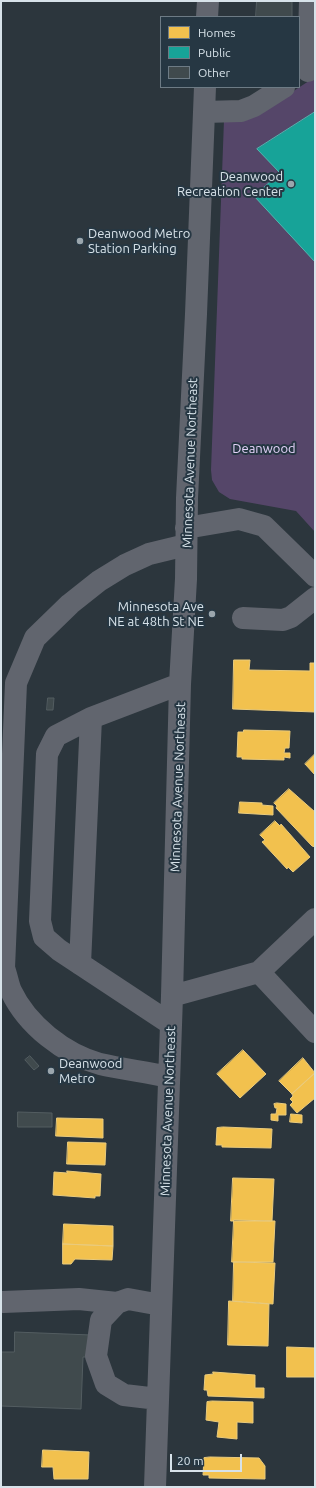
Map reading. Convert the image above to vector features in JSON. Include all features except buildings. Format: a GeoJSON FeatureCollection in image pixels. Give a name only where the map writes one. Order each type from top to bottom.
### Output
{"type":"FeatureCollection","features":[{"type":"Feature","properties":{"kind":"street"},"geometry":{"type":"LineString","coordinates":[[207,16],[208,1]]}},
{"type":"Feature","properties":{"kind":"street"},"geometry":{"type":"LineString","coordinates":[[308,72],[310,1]]}},
{"type":"Feature","properties":{"kind":"street","name":"Minnesota Avenue Northeast"},"geometry":{"type":"LineString","coordinates":[[155,1487],[172,996],[180,684],[186,578],[186,537],[205,88]]}},
{"type":"Feature","properties":{"kind":"street"},"geometry":{"type":"LineString","coordinates":[[204,112],[240,111],[254,106],[282,88]]}},
{"type":"Feature","properties":{"kind":"street"},"geometry":{"type":"LineString","coordinates":[[169,1076],[98,1063],[70,1051],[52,1039],[29,1018],[12,992],[4,968],[16,683],[35,638],[70,604],[125,564],[186,537],[240,519],[264,526],[315,576]]}},
{"type":"Feature","properties":{"kind":"street"},"geometry":{"type":"LineString","coordinates":[[243,618],[283,620],[292,617],[315,598]]}},
{"type":"Feature","properties":{"kind":"street"},"geometry":{"type":"LineString","coordinates":[[171,1024],[80,964],[44,937],[40,921],[47,754],[56,736],[91,718],[180,684]]}},
{"type":"Feature","properties":{"kind":"street"},"geometry":{"type":"LineString","coordinates":[[80,964],[91,718]]}},
{"type":"Feature","properties":{"kind":"street"},"geometry":{"type":"LineString","coordinates":[[172,996],[259,972],[315,919]]}},
{"type":"Feature","properties":{"kind":"street"},"geometry":{"type":"LineString","coordinates":[[259,972],[315,1032]]}},
{"type":"Feature","properties":{"kind":"street"},"geometry":{"type":"LineString","coordinates":[[3,1302],[79,1299],[117,1303],[128,1299],[161,1305]]}},
{"type":"Feature","properties":{"kind":"street"},"geometry":{"type":"LineString","coordinates":[[117,1303],[101,1320],[96,1356],[106,1384],[124,1394],[158,1399]]}},
{"type":"Feature","properties":{"kind":"green space","name":"Deanwood"},"geometry":{"type":"Polygon","coordinates":[[[315,77],[315,532],[296,511],[230,499],[219,492],[212,480],[211,470],[224,120],[263,111],[315,77]]]}},
{"type":"Feature","properties":{"kind":"place","name":"Deanwood Recreation Center"},"geometry":{"type":"Point","coordinates":[291,184]}},
{"type":"Feature","properties":{"kind":"place","name":"Deanwood Metro Station Parking"},"geometry":{"type":"Point","coordinates":[80,241]}},
{"type":"Feature","properties":{"kind":"place","name":"Minnesota Ave NE at 48th St NE"},"geometry":{"type":"Point","coordinates":[212,614]}},
{"type":"Feature","properties":{"kind":"place","name":"Deanwood Metro"},"geometry":{"type":"Point","coordinates":[51,1071]}}]}
